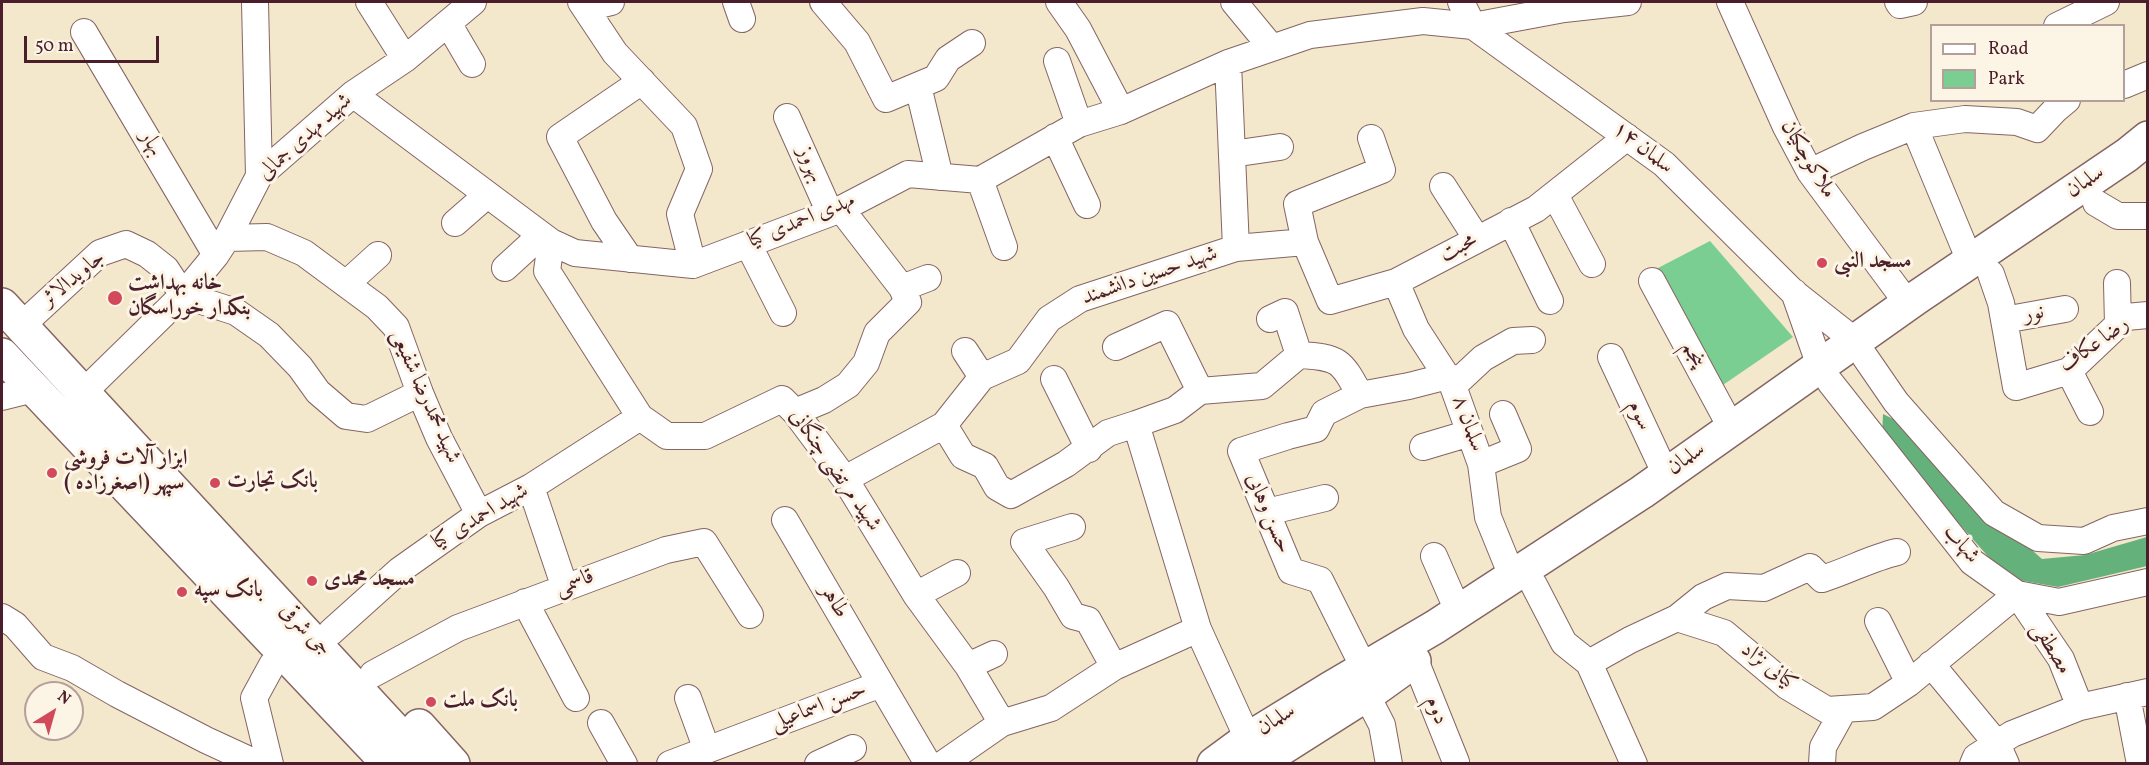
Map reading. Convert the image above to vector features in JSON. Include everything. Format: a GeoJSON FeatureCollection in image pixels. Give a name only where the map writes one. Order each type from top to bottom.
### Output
{"type":"FeatureCollection","features":[{"type":"Feature","properties":{"kind":"main road","name":"سلمان"},"geometry":{"type":"LineString","coordinates":[[1214,764],[1253,751],[1523,581],[1672,493],[1825,374],[1981,267],[2148,138]]}},
{"type":"Feature","properties":{"kind":"main road","name":"سلمان"},"geometry":{"type":"LineString","coordinates":[[1860,349],[1908,304],[1981,267],[2096,203],[2148,166]]}},
{"type":"Feature","properties":{"kind":"main road","name":"جی شرقی"},"geometry":{"type":"LineString","coordinates":[[11,315],[426,764]]}},
{"type":"Feature","properties":{"kind":"main road","name":"جی شرقی"},"geometry":{"type":"LineString","coordinates":[[2,355],[388,764]]}},
{"type":"Feature","properties":{"kind":"main road"},"geometry":{"type":"LineString","coordinates":[[59,367],[95,381],[373,674],[453,764]]}},
{"type":"Feature","properties":{"kind":"main road","name":"سلمان"},"geometry":{"type":"LineString","coordinates":[[1411,652],[1458,611],[1523,581],[1732,429],[1825,374]]}},
{"type":"Feature","properties":{"kind":"main road"},"geometry":{"type":"LineString","coordinates":[[34,389],[45,426],[363,764]]}},
{"type":"Feature","properties":{"kind":"street"},"geometry":{"type":"LineString","coordinates":[[255,2],[259,176]]}},
{"type":"Feature","properties":{"kind":"street"},"geometry":{"type":"LineString","coordinates":[[369,2],[405,59]]}},
{"type":"Feature","properties":{"kind":"street","name":"شهید مهدی جمالی"},"geometry":{"type":"LineString","coordinates":[[95,381],[183,295],[221,247],[259,176],[353,94],[405,59],[473,2]]}},
{"type":"Feature","properties":{"kind":"street"},"geometry":{"type":"LineString","coordinates":[[611,2],[583,5],[615,53],[684,126],[699,169],[680,214],[693,265]]}},
{"type":"Feature","properties":{"kind":"street"},"geometry":{"type":"LineString","coordinates":[[823,2],[857,42],[886,99],[936,78],[948,59],[972,43]]}},
{"type":"Feature","properties":{"kind":"street"},"geometry":{"type":"LineString","coordinates":[[1059,2],[1078,29],[1121,111]]}},
{"type":"Feature","properties":{"kind":"street"},"geometry":{"type":"LineString","coordinates":[[1234,2],[1272,48]]}},
{"type":"Feature","properties":{"kind":"street"},"geometry":{"type":"LineString","coordinates":[[1461,2],[1473,26]]}},
{"type":"Feature","properties":{"kind":"street"},"geometry":{"type":"LineString","coordinates":[[1004,247],[980,180],[1079,124],[1121,111],[1228,63],[1310,35],[1423,21],[1473,26],[1564,9],[1629,2]]}},
{"type":"Feature","properties":{"kind":"street","name":"ملاکوچکیان"},"geometry":{"type":"LineString","coordinates":[[1730,2],[1786,128],[1810,172],[1908,304]]}},
{"type":"Feature","properties":{"kind":"street"},"geometry":{"type":"LineString","coordinates":[[1898,2],[1900,5],[1914,2]]}},
{"type":"Feature","properties":{"kind":"street"},"geometry":{"type":"LineString","coordinates":[[2061,24],[2106,2]]}},
{"type":"Feature","properties":{"kind":"street"},"geometry":{"type":"LineString","coordinates":[[448,23],[472,64]]}},
{"type":"Feature","properties":{"kind":"street","name":"سلمان ۱۴"},"geometry":{"type":"LineString","coordinates":[[1473,26],[1664,164],[1794,292],[1860,349]]}},
{"type":"Feature","properties":{"kind":"street","name":"بهار"},"geometry":{"type":"LineString","coordinates":[[84,32],[221,247]]}},
{"type":"Feature","properties":{"kind":"street"},"geometry":{"type":"LineString","coordinates":[[1057,61],[1079,124]]}},
{"type":"Feature","properties":{"kind":"street"},"geometry":{"type":"LineString","coordinates":[[1228,63],[1236,248]]}},
{"type":"Feature","properties":{"kind":"street"},"geometry":{"type":"LineString","coordinates":[[2125,85],[2148,75]]}},
{"type":"Feature","properties":{"kind":"street"},"geometry":{"type":"LineString","coordinates":[[630,259],[604,221],[560,137],[642,81]]}},
{"type":"Feature","properties":{"kind":"street"},"geometry":{"type":"LineString","coordinates":[[918,86],[940,177]]}},
{"type":"Feature","properties":{"kind":"street","name":"مهدی احمدی کیا"},"geometry":{"type":"LineString","coordinates":[[353,94],[546,239],[575,253],[693,265],[835,211],[908,174],[980,180]]}},
{"type":"Feature","properties":{"kind":"street"},"geometry":{"type":"LineString","coordinates":[[1810,172],[1914,126],[1965,119],[2017,122],[2037,129],[2065,102]]}},
{"type":"Feature","properties":{"kind":"street","name":"بهروز"},"geometry":{"type":"LineString","coordinates":[[787,117],[835,211],[902,288]]}},
{"type":"Feature","properties":{"kind":"street","name":"رضا عکاف"},"geometry":{"type":"LineString","coordinates":[[1914,126],[1981,267],[2001,303],[2016,387],[2069,371],[2126,317],[2148,315]]}},
{"type":"Feature","properties":{"kind":"street","name":"محبت"},"geometry":{"type":"LineString","coordinates":[[1305,242],[1330,301],[1396,282],[1536,209],[1627,136]]}},
{"type":"Feature","properties":{"kind":"street"},"geometry":{"type":"LineString","coordinates":[[1055,138],[1087,205]]}},
{"type":"Feature","properties":{"kind":"street"},"geometry":{"type":"LineString","coordinates":[[1305,242],[1297,204],[1382,170],[1371,138]]}},
{"type":"Feature","properties":{"kind":"street"},"geometry":{"type":"LineString","coordinates":[[1232,154],[1280,147]]}},
{"type":"Feature","properties":{"kind":"street"},"geometry":{"type":"LineString","coordinates":[[1443,186],[1477,239]]}},
{"type":"Feature","properties":{"kind":"street"},"geometry":{"type":"LineString","coordinates":[[455,224],[487,195]]}},
{"type":"Feature","properties":{"kind":"street"},"geometry":{"type":"LineString","coordinates":[[1555,195],[1592,264]]}},
{"type":"Feature","properties":{"kind":"street"},"geometry":{"type":"LineString","coordinates":[[2096,203],[2118,216],[2148,216]]}},
{"type":"Feature","properties":{"kind":"street"},"geometry":{"type":"LineString","coordinates":[[1511,221],[1550,301]]}},
{"type":"Feature","properties":{"kind":"street","name":"شهید محمدرضا شفیعی"},"geometry":{"type":"LineString","coordinates":[[221,247],[267,237],[304,253],[377,307],[396,327],[439,438],[479,514]]}},
{"type":"Feature","properties":{"kind":"street"},"geometry":{"type":"LineString","coordinates":[[505,268],[546,239]]}},
{"type":"Feature","properties":{"kind":"street","name":"شهید مرتضی چنگانی"},"geometry":{"type":"LineString","coordinates":[[546,239],[547,271],[640,417],[668,436],[705,436],[782,399],[795,412],[845,479],[916,595],[968,666],[1002,723]]}},
{"type":"Feature","properties":{"kind":"street","name":"شهید حسین دانشمند"},"geometry":{"type":"LineString","coordinates":[[845,479],[944,425],[982,377],[1018,361],[1048,319],[1080,299],[1236,248],[1305,242]]}},
{"type":"Feature","properties":{"kind":"street","name":"جاویدالاثر"},"geometry":{"type":"LineString","coordinates":[[11,315],[100,253],[126,244],[147,254],[166,269],[183,295]]}},
{"type":"Feature","properties":{"kind":"street"},"geometry":{"type":"LineString","coordinates":[[748,244],[783,313]]}},
{"type":"Feature","properties":{"kind":"street"},"geometry":{"type":"LineString","coordinates":[[346,284],[378,255]]}},
{"type":"Feature","properties":{"kind":"street"},"geometry":{"type":"LineString","coordinates":[[795,412],[824,400],[848,385],[866,363],[877,333],[908,302],[902,288],[928,278]]}},
{"type":"Feature","properties":{"kind":"street","name":"پنجم"},"geometry":{"type":"LineString","coordinates":[[1652,281],[1732,429]]}},
{"type":"Feature","properties":{"kind":"street","name":"سلمان ۸"},"geometry":{"type":"LineString","coordinates":[[1396,282],[1416,328],[1450,381],[1481,464],[1488,517],[1523,581]]}},
{"type":"Feature","properties":{"kind":"street"},"geometry":{"type":"LineString","coordinates":[[2117,283],[2118,325]]}},
{"type":"Feature","properties":{"kind":"street","name":"سلمان ۱۴"},"geometry":{"type":"LineString","coordinates":[[1794,292],[1825,374]]}},
{"type":"Feature","properties":{"kind":"street"},"geometry":{"type":"LineString","coordinates":[[183,295],[236,312],[269,335],[300,366],[318,392],[346,416],[367,418],[420,393]]}},
{"type":"Feature","properties":{"kind":"street","name":"نور"},"geometry":{"type":"LineString","coordinates":[[2004,320],[2065,309]]}},
{"type":"Feature","properties":{"kind":"street"},"geometry":{"type":"LineString","coordinates":[[1270,319],[1285,312],[1299,355]]}},
{"type":"Feature","properties":{"kind":"street"},"geometry":{"type":"LineString","coordinates":[[1116,347],[1167,324],[1200,391]]}},
{"type":"Feature","properties":{"kind":"street"},"geometry":{"type":"LineString","coordinates":[[944,425],[963,456],[985,466],[997,487],[1011,495],[1066,464],[1108,433],[1175,410],[1200,391],[1262,386],[1299,355],[1327,356],[1345,366],[1360,395],[1450,381],[1513,341],[1532,340]]}},
{"type":"Feature","properties":{"kind":"street","name":"شهاب"},"geometry":{"type":"LineString","coordinates":[[1860,349],[1896,402],[1994,513],[2038,538],[2084,541],[2113,528],[2148,521]]}},
{"type":"Feature","properties":{"kind":"street"},"geometry":{"type":"LineString","coordinates":[[965,351],[982,377]]}},
{"type":"Feature","properties":{"kind":"street","name":"سوم"},"geometry":{"type":"LineString","coordinates":[[1611,357],[1666,475]]}},
{"type":"Feature","properties":{"kind":"street"},"geometry":{"type":"LineString","coordinates":[[2069,371],[2090,412]]}},
{"type":"Feature","properties":{"kind":"street","name":"شهاب"},"geometry":{"type":"LineString","coordinates":[[1825,374],[1972,562],[2017,594],[2059,602],[2148,582]]}},
{"type":"Feature","properties":{"kind":"street"},"geometry":{"type":"LineString","coordinates":[[1054,379],[1089,448]]}},
{"type":"Feature","properties":{"kind":"street"},"geometry":{"type":"LineString","coordinates":[[2,397],[34,389]]}},
{"type":"Feature","properties":{"kind":"street","name":"حسن وهابی"},"geometry":{"type":"LineString","coordinates":[[1360,395],[1324,413],[1316,429],[1288,435],[1241,451],[1291,571],[1320,580],[1382,725],[1389,764]]}},
{"type":"Feature","properties":{"kind":"street"},"geometry":{"type":"LineString","coordinates":[[1863,425],[1863,412],[1871,401],[1884,397],[1896,402]]}},
{"type":"Feature","properties":{"kind":"street"},"geometry":{"type":"LineString","coordinates":[[1481,464],[1518,449],[1503,414]]}},
{"type":"Feature","properties":{"kind":"street","name":"شهید احمدی کیا"},"geometry":{"type":"LineString","coordinates":[[331,632],[399,570],[479,514],[531,488],[640,417]]}},
{"type":"Feature","properties":{"kind":"street"},"geometry":{"type":"LineString","coordinates":[[1136,424],[1198,629],[1253,751]]}},
{"type":"Feature","properties":{"kind":"street"},"geometry":{"type":"LineString","coordinates":[[1424,447],[1470,433]]}},
{"type":"Feature","properties":{"kind":"street"},"geometry":{"type":"LineString","coordinates":[[531,488],[565,588]]}},
{"type":"Feature","properties":{"kind":"street"},"geometry":{"type":"LineString","coordinates":[[1266,512],[1325,498]]}},
{"type":"Feature","properties":{"kind":"street","name":"طاهر"},"geometry":{"type":"LineString","coordinates":[[785,520],[881,684]]}},
{"type":"Feature","properties":{"kind":"street"},"geometry":{"type":"LineString","coordinates":[[1072,526],[1024,542],[1056,587],[1073,616],[1088,620],[1114,667]]}},
{"type":"Feature","properties":{"kind":"street","name":"قاسمی"},"geometry":{"type":"LineString","coordinates":[[373,674],[458,628],[666,549],[704,542],[750,615]]}},
{"type":"Feature","properties":{"kind":"street"},"geometry":{"type":"LineString","coordinates":[[1589,663],[1630,640],[1677,618],[1702,597],[1727,586],[1764,588],[1810,567],[1822,579],[1897,552]]}},
{"type":"Feature","properties":{"kind":"street"},"geometry":{"type":"LineString","coordinates":[[1434,556],[1458,611]]}},
{"type":"Feature","properties":{"kind":"street"},"geometry":{"type":"LineString","coordinates":[[916,595],[957,573]]}},
{"type":"Feature","properties":{"kind":"street"},"geometry":{"type":"LineString","coordinates":[[1523,581],[1564,643],[1589,663],[1634,764]]}},
{"type":"Feature","properties":{"kind":"street","name":"کیانی نژاد"},"geometry":{"type":"LineString","coordinates":[[1677,618],[1724,633],[1787,686],[1827,710],[1873,707],[1909,683],[2017,594]]}},
{"type":"Feature","properties":{"kind":"street","name":"مصطفی"},"geometry":{"type":"LineString","coordinates":[[2017,594],[2061,659],[2080,706]]}},
{"type":"Feature","properties":{"kind":"street"},"geometry":{"type":"LineString","coordinates":[[525,602],[576,698]]}},
{"type":"Feature","properties":{"kind":"street"},"geometry":{"type":"LineString","coordinates":[[2,616],[15,625],[43,657],[72,668],[117,694],[258,764]]}},
{"type":"Feature","properties":{"kind":"street"},"geometry":{"type":"LineString","coordinates":[[1878,621],[1909,683]]}},
{"type":"Feature","properties":{"kind":"street"},"geometry":{"type":"LineString","coordinates":[[943,764],[1002,723],[1051,708],[1114,667],[1198,629]]}},
{"type":"Feature","properties":{"kind":"street","name":"دوم"},"geometry":{"type":"LineString","coordinates":[[1411,652],[1456,762]]}},
{"type":"Feature","properties":{"kind":"street"},"geometry":{"type":"LineString","coordinates":[[968,666],[994,654]]}},
{"type":"Feature","properties":{"kind":"street"},"geometry":{"type":"LineString","coordinates":[[1931,664],[2002,754]]}},
{"type":"Feature","properties":{"kind":"street"},"geometry":{"type":"LineString","coordinates":[[270,764],[254,698],[272,665]]}},
{"type":"Feature","properties":{"kind":"street","name":"حسن اسماعیلی"},"geometry":{"type":"LineString","coordinates":[[670,764],[881,684],[928,764]]}},
{"type":"Feature","properties":{"kind":"street"},"geometry":{"type":"LineString","coordinates":[[2002,754],[2012,734],[2080,706],[2137,694],[2140,764]]}},
{"type":"Feature","properties":{"kind":"street"},"geometry":{"type":"LineString","coordinates":[[688,698],[707,750]]}},
{"type":"Feature","properties":{"kind":"street"},"geometry":{"type":"LineString","coordinates":[[1822,764],[1823,747],[1844,709]]}},
{"type":"Feature","properties":{"kind":"street"},"geometry":{"type":"LineString","coordinates":[[601,723],[624,764]]}},
{"type":"Feature","properties":{"kind":"street"},"geometry":{"type":"LineString","coordinates":[[818,764],[853,748]]}},
{"type":"Feature","properties":{"kind":"street"},"geometry":{"type":"LineString","coordinates":[[1973,764],[1976,758],[2002,754]]}},
{"type":"Feature","properties":{"kind":"green space"},"geometry":{"type":"Polygon","coordinates":[[[1710,241],[1793,337],[1720,387],[1658,268],[1710,241]]]}},
{"type":"Feature","properties":{"kind":"green space"},"geometry":{"type":"Polygon","coordinates":[[[1883,414],[1899,422],[1974,499],[2042,559],[2085,555],[2147,537],[2147,566],[2058,587],[2007,578],[1882,436],[1883,414]]]}},
{"type":"Feature","properties":{"kind":"place","name":"مسجد النبی"},"geometry":{"type":"Point","coordinates":[1822,263]}},
{"type":"Feature","properties":{"kind":"place","name":"خانه بهداشت بنکدار خوراسگان"},"geometry":{"type":"Point","coordinates":[115,298]}},
{"type":"Feature","properties":{"kind":"place","name":"ابزار آلات فروشی سپهر (اصغرزاده )"},"geometry":{"type":"Point","coordinates":[52,473]}},
{"type":"Feature","properties":{"kind":"place","name":"بانک تجارت"},"geometry":{"type":"Point","coordinates":[215,483]}},
{"type":"Feature","properties":{"kind":"place","name":"مسجد محمدی"},"geometry":{"type":"Point","coordinates":[312,581]}},
{"type":"Feature","properties":{"kind":"place","name":"بانک سپه"},"geometry":{"type":"Point","coordinates":[182,592]}},
{"type":"Feature","properties":{"kind":"place","name":"بانک ملت"},"geometry":{"type":"Point","coordinates":[431,702]}}]}
